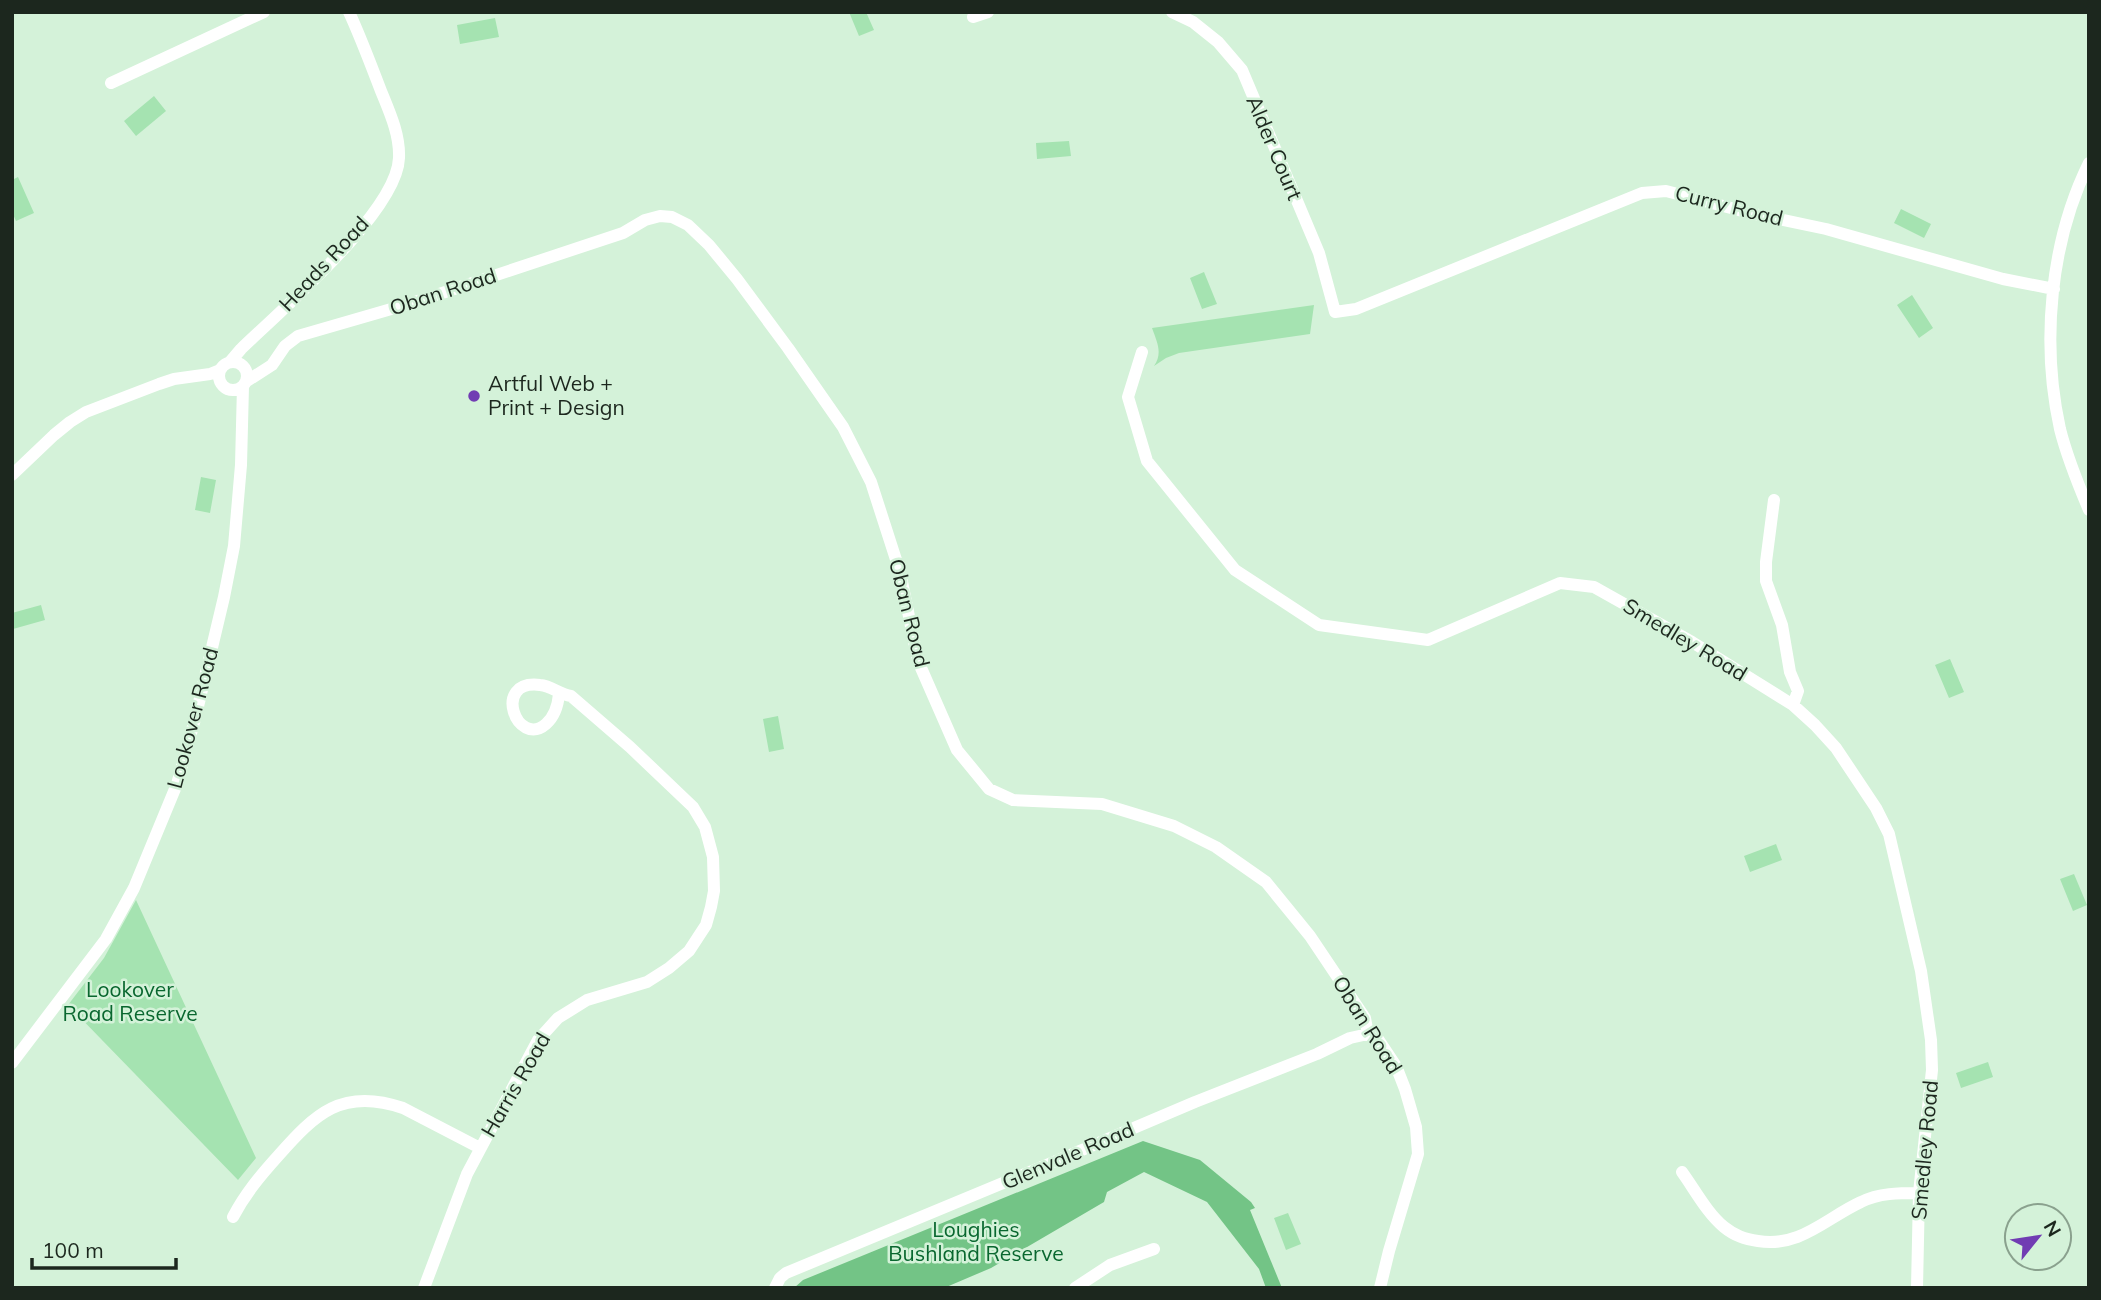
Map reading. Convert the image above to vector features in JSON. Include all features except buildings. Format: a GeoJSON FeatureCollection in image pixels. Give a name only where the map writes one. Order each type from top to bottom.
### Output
{"type":"FeatureCollection","features":[{"type":"Feature","properties":{"kind":"street"},"geometry":{"type":"LineString","coordinates":[[111,83],[264,12]]}},
{"type":"Feature","properties":{"kind":"street","name":"Heads Road"},"geometry":{"type":"LineString","coordinates":[[235,376],[241,348],[335,258],[360,230],[387,191],[397,169],[399,158],[395,128],[349,12]]}},
{"type":"Feature","properties":{"kind":"street"},"geometry":{"type":"LineString","coordinates":[[973,17],[988,12]]}},
{"type":"Feature","properties":{"kind":"street","name":"Alder Court"},"geometry":{"type":"LineString","coordinates":[[1172,12],[1193,22],[1219,42],[1242,70],[1319,253],[1335,312]]}},
{"type":"Feature","properties":{"kind":"street"},"geometry":{"type":"LineString","coordinates":[[2089,163],[2065,227],[2054,289],[2051,361],[2056,408],[2067,454],[2089,510]]}},
{"type":"Feature","properties":{"kind":"street","name":"Curry Road"},"geometry":{"type":"LineString","coordinates":[[1335,312],[1356,309],[1643,193],[1666,191],[1749,213],[1826,229],[2004,279],[2054,289]]}},
{"type":"Feature","properties":{"kind":"street","name":"Oban Road"},"geometry":{"type":"LineString","coordinates":[[14,470],[70,422],[86,412],[159,384],[174,379],[235,376],[267,369],[285,346],[298,336],[438,295],[623,233],[645,220],[660,216],[672,217],[688,225],[737,279],[843,427],[870,482],[900,572],[918,661],[957,750],[989,789],[1013,800],[1101,804],[1174,826],[1216,847],[1266,882],[1303,927],[1365,1018],[1368,1034],[1378,1039],[1396,1066],[1405,1089],[1416,1127],[1418,1154],[1380,1288]]}},
{"type":"Feature","properties":{"kind":"street","name":"Smedley Road"},"geometry":{"type":"LineString","coordinates":[[1142,352],[1128,397],[1147,461],[1235,570],[1319,625],[1428,640],[1560,583],[1594,587],[1692,642],[1793,705],[1836,748],[1876,808],[1891,843],[1921,971],[1931,1040],[1932,1070],[1919,1193],[1917,1288]]}},
{"type":"Feature","properties":{"kind":"street","name":"Lookover Road"},"geometry":{"type":"LineString","coordinates":[[12,1063],[106,939],[134,888],[177,784],[195,719],[234,546],[242,465],[242,413],[235,376]]}},
{"type":"Feature","properties":{"kind":"street"},"geometry":{"type":"LineString","coordinates":[[1774,500],[1766,581],[1782,625],[1790,672],[1798,691],[1793,705]]}},
{"type":"Feature","properties":{"kind":"street","name":"Harris Road"},"geometry":{"type":"LineString","coordinates":[[424,1288],[480,1148],[538,1040],[558,1018],[587,1000],[647,982],[669,968],[689,951],[706,925],[713,899],[713,858],[705,827],[693,807],[580,703],[571,696],[559,694]]}},
{"type":"Feature","properties":{"kind":"street","name":"Glenvale Road"},"geometry":{"type":"LineString","coordinates":[[775,1288],[786,1273],[1350,1038],[1368,1034]]}},
{"type":"Feature","properties":{"kind":"street"},"geometry":{"type":"LineString","coordinates":[[233,1217],[244,1196],[297,1135],[314,1118],[335,1106],[372,1100],[390,1104],[480,1148]]}},
{"type":"Feature","properties":{"kind":"street"},"geometry":{"type":"LineString","coordinates":[[1682,1172],[1723,1227],[1742,1238],[1767,1243],[1801,1237],[1863,1201],[1898,1193],[1919,1193]]}},
{"type":"Feature","properties":{"kind":"street"},"geometry":{"type":"LineString","coordinates":[[1075,1288],[1110,1265],[1154,1249]]}},
{"type":"Feature","properties":{"kind":"green space"},"geometry":{"type":"Polygon","coordinates":[[[849,12],[866,12],[874,30],[859,36],[849,12]]]}},
{"type":"Feature","properties":{"kind":"green space"},"geometry":{"type":"Polygon","coordinates":[[[495,18],[499,37],[460,44],[457,25],[495,18]]]}},
{"type":"Feature","properties":{"kind":"green space"},"geometry":{"type":"Polygon","coordinates":[[[154,96],[166,111],[136,136],[124,121],[154,96]]]}},
{"type":"Feature","properties":{"kind":"green space"},"geometry":{"type":"Polygon","coordinates":[[[1069,141],[1071,156],[1037,159],[1036,143],[1069,141]]]}},
{"type":"Feature","properties":{"kind":"green space"},"geometry":{"type":"Polygon","coordinates":[[[18,177],[34,213],[16,221],[12,212],[12,180],[18,177]]]}},
{"type":"Feature","properties":{"kind":"green space"},"geometry":{"type":"Polygon","coordinates":[[[1901,209],[1931,224],[1924,238],[1894,223],[1901,209]]]}},
{"type":"Feature","properties":{"kind":"green space"},"geometry":{"type":"Polygon","coordinates":[[[1204,272],[1217,304],[1202,309],[1190,278],[1204,272]]]}},
{"type":"Feature","properties":{"kind":"green space"},"geometry":{"type":"Polygon","coordinates":[[[1912,295],[1933,328],[1919,338],[1897,305],[1912,295]]]}},
{"type":"Feature","properties":{"kind":"green space"},"geometry":{"type":"Polygon","coordinates":[[[1314,305],[1310,334],[1179,353],[1154,366],[1159,352],[1152,328],[1314,305]]]}},
{"type":"Feature","properties":{"kind":"green space"},"geometry":{"type":"Polygon","coordinates":[[[201,477],[216,480],[210,513],[195,510],[201,477]]]}},
{"type":"Feature","properties":{"kind":"green space"},"geometry":{"type":"Polygon","coordinates":[[[41,605],[45,620],[13,629],[12,613],[41,605]]]}},
{"type":"Feature","properties":{"kind":"green space"},"geometry":{"type":"Polygon","coordinates":[[[1950,659],[1964,692],[1949,698],[1935,665],[1950,659]]]}},
{"type":"Feature","properties":{"kind":"green space"},"geometry":{"type":"Polygon","coordinates":[[[778,716],[784,749],[769,752],[763,719],[778,716]]]}},
{"type":"Feature","properties":{"kind":"green space"},"geometry":{"type":"Polygon","coordinates":[[[1776,844],[1782,860],[1750,872],[1744,856],[1776,844]]]}},
{"type":"Feature","properties":{"kind":"green space"},"geometry":{"type":"Polygon","coordinates":[[[2074,874],[2087,905],[2073,911],[2060,879],[2074,874]]]}},
{"type":"Feature","properties":{"kind":"green space","name":"Lookover Road Reserve"},"geometry":{"type":"Polygon","coordinates":[[[136,900],[256,1158],[238,1180],[68,1005],[104,958],[136,900]]]}},
{"type":"Feature","properties":{"kind":"green space"},"geometry":{"type":"Polygon","coordinates":[[[1988,1062],[1993,1077],[1961,1088],[1956,1073],[1988,1062]]]}},
{"type":"Feature","properties":{"kind":"green space","name":"Loughies Bushland Reserve"},"geometry":{"type":"Polygon","coordinates":[[[1143,1141],[1200,1160],[1251,1202],[1255,1208],[1250,1210],[1282,1288],[1266,1288],[1259,1269],[1207,1202],[1144,1172],[1107,1192],[1104,1202],[991,1268],[944,1288],[794,1288],[803,1280],[1143,1141]]]}},
{"type":"Feature","properties":{"kind":"green space"},"geometry":{"type":"Polygon","coordinates":[[[1288,1213],[1301,1244],[1286,1250],[1274,1218],[1288,1213]]]}},
{"type":"Feature","properties":{"kind":"place","name":"Artful Web + Print + Design"},"geometry":{"type":"Point","coordinates":[474,396]}}]}
